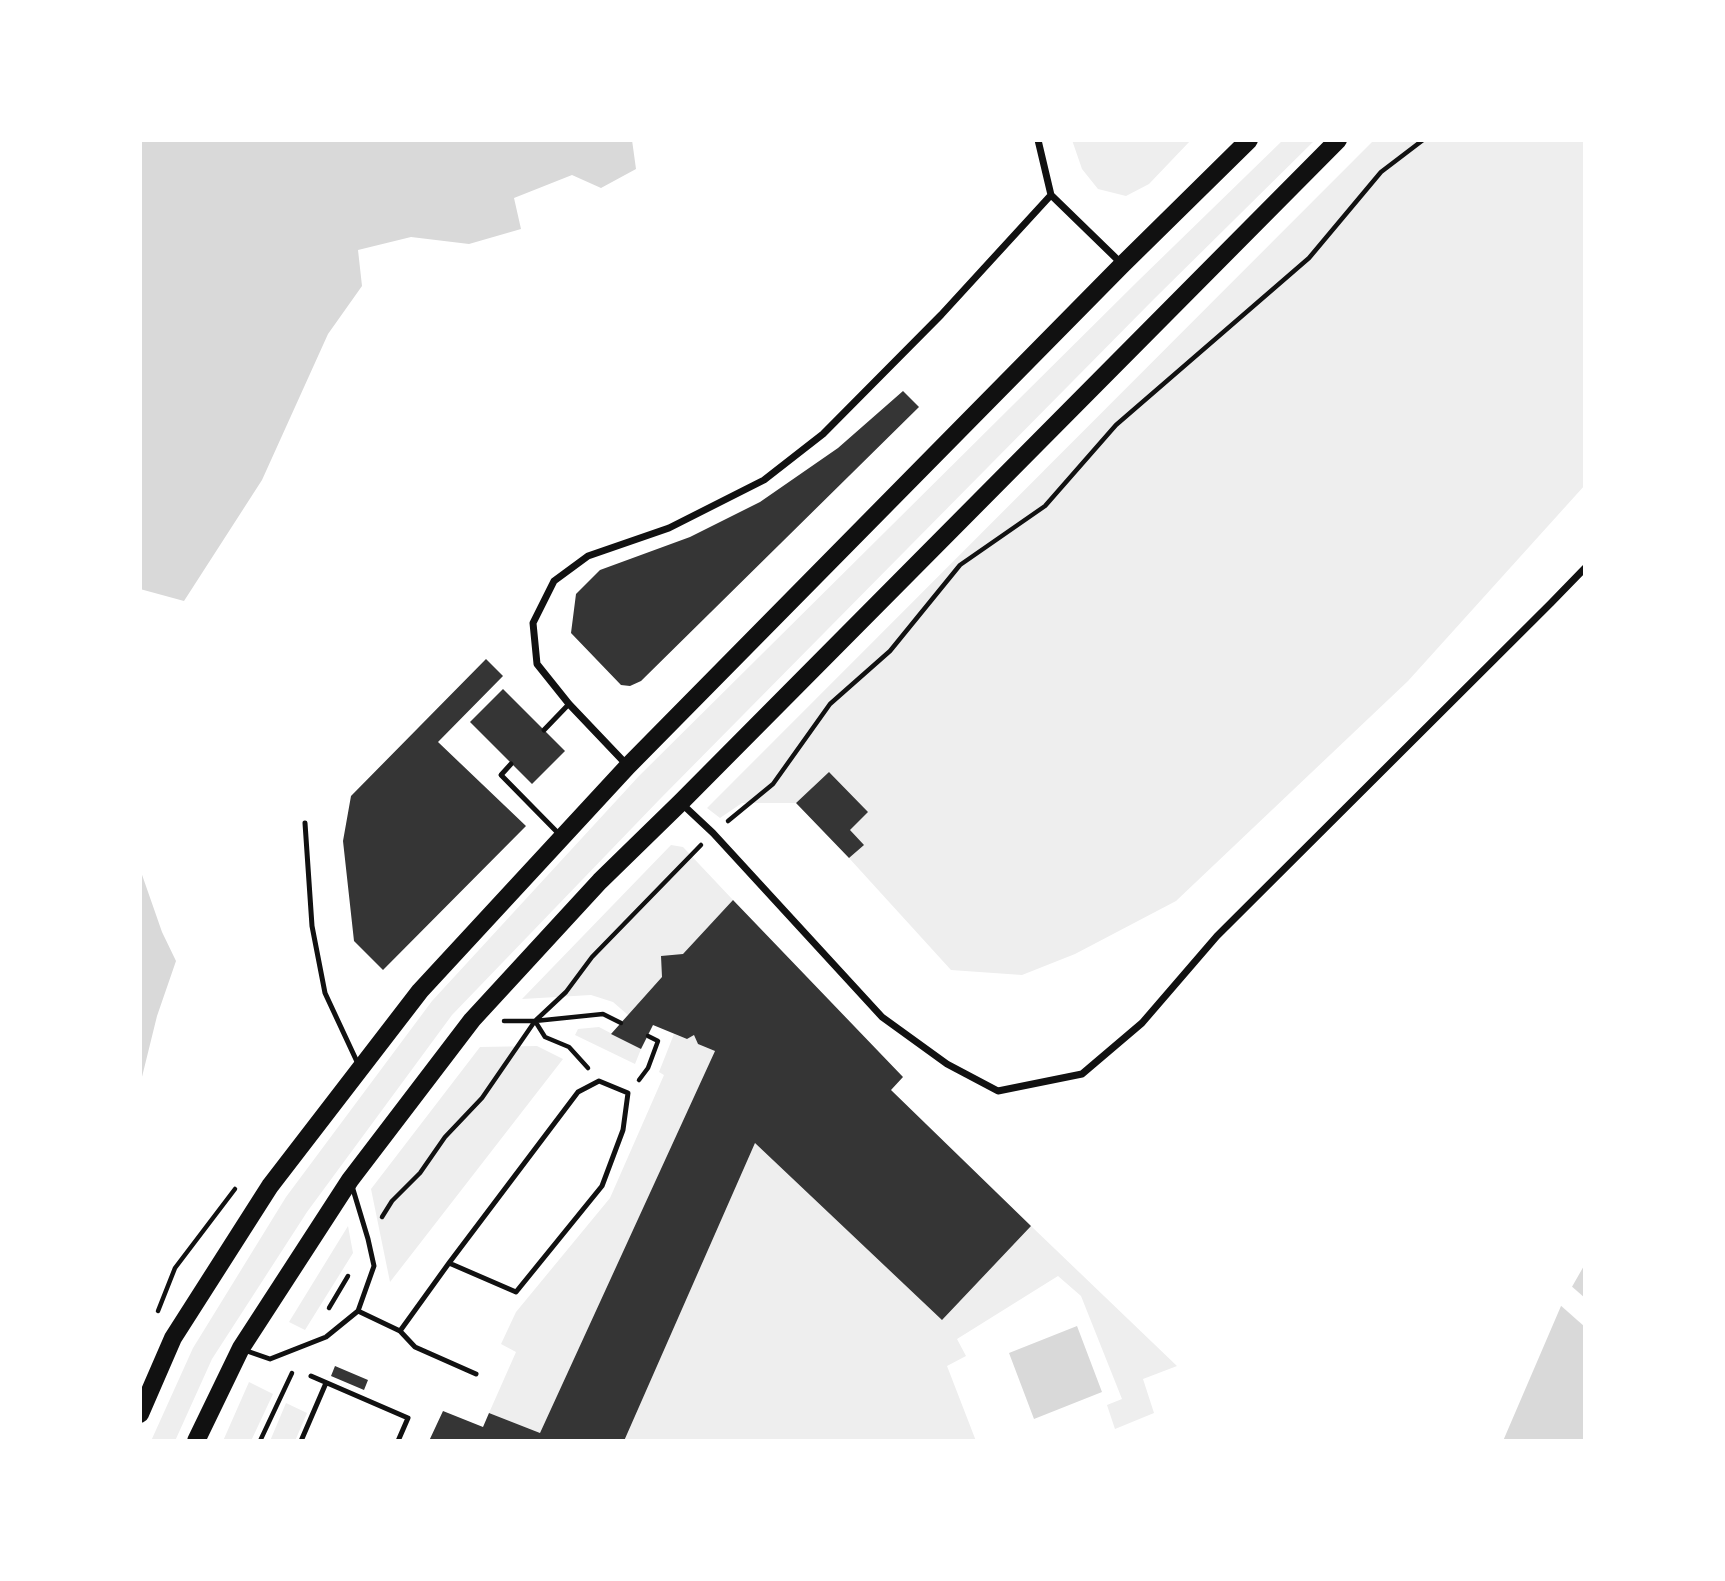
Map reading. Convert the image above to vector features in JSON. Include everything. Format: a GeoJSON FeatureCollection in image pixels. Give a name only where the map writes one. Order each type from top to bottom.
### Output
{"type":"FeatureCollection","features":[{"type":"Feature","properties":{"kind":"main road"},"geometry":{"type":"LineString","coordinates":[[140,1414],[173,1338],[270,1186],[420,991],[628,766],[1122,265],[1249,140]]}},
{"type":"Feature","properties":{"kind":"main road"},"geometry":{"type":"LineString","coordinates":[[196,1441],[241,1348],[350,1180],[472,1020],[600,881],[1338,140]]}},
{"type":"Feature","properties":{"kind":"street"},"geometry":{"type":"LineString","coordinates":[[1038,140],[1051,195],[1122,265]]}},
{"type":"Feature","properties":{"kind":"street"},"geometry":{"type":"LineString","coordinates":[[628,766],[569,704],[537,664],[533,622],[554,581],[588,556],[669,528],[764,480],[823,434],[941,315],[1051,195]]}},
{"type":"Feature","properties":{"kind":"street"},"geometry":{"type":"LineString","coordinates":[[681,802],[713,833],[882,1017],[947,1064],[998,1091],[1082,1074],[1142,1023],[1217,936],[1585,568]]}},
{"type":"Feature","properties":{"kind":"lane"},"geometry":{"type":"LineString","coordinates":[[544,730],[569,704]]}},
{"type":"Feature","properties":{"kind":"lane"},"geometry":{"type":"LineString","coordinates":[[511,764],[501,775],[562,837]]}},
{"type":"Feature","properties":{"kind":"lane"},"geometry":{"type":"LineString","coordinates":[[305,823],[312,926],[325,993],[360,1069]]}},
{"type":"Feature","properties":{"kind":"lane"},"geometry":{"type":"LineString","coordinates":[[400,1331],[449,1264],[578,1092],[599,1081],[628,1093],[623,1130],[602,1186],[516,1292],[449,1264]]}},
{"type":"Feature","properties":{"kind":"lane"},"geometry":{"type":"LineString","coordinates":[[241,1348],[270,1359],[326,1337],[358,1311],[374,1266],[350,1180]]}},
{"type":"Feature","properties":{"kind":"lane"},"geometry":{"type":"LineString","coordinates":[[358,1311],[400,1331],[415,1347],[476,1374]]}},
{"type":"Feature","properties":{"kind":"lane"},"geometry":{"type":"LineString","coordinates":[[311,1376],[408,1418],[398,1441]]}},
{"type":"Feature","properties":{"kind":"lane"},"geometry":{"type":"LineString","coordinates":[[301,1441],[326,1383]]}},
{"type":"Feature","properties":{"kind":"path"},"geometry":{"type":"LineString","coordinates":[[260,1441],[304,1346],[392,1201],[420,1173],[445,1137],[482,1098],[535,1021],[566,992],[592,957],[713,833],[773,785],[830,704],[890,651],[960,565],[1045,506],[1116,425],[1309,258],[1381,172],[1423,140]]}},
{"type":"Feature","properties":{"kind":"path"},"geometry":{"type":"LineString","coordinates":[[472,1020],[535,1021],[603,1014],[621,1023]]}},
{"type":"Feature","properties":{"kind":"path"},"geometry":{"type":"LineString","coordinates":[[535,1021],[545,1037],[569,1047],[599,1081]]}},
{"type":"Feature","properties":{"kind":"path"},"geometry":{"type":"LineString","coordinates":[[628,1093],[648,1068],[658,1041],[648,1036]]}},
{"type":"Feature","properties":{"kind":"shaded area"},"geometry":{"type":"Polygon","coordinates":[[[140,140],[632,140],[636,169],[601,188],[572,175],[514,198],[521,229],[469,244],[411,237],[358,250],[362,286],[328,334],[262,480],[184,601],[140,589],[140,140]]]}},
{"type":"Feature","properties":{"kind":"shaded area"},"geometry":{"type":"Polygon","coordinates":[[[1072,140],[1191,140],[1149,184],[1126,196],[1098,189],[1082,169],[1072,140]]]}},
{"type":"Feature","properties":{"kind":"shaded area"},"geometry":{"type":"Polygon","coordinates":[[[1283,140],[1315,140],[1153,300],[660,799],[452,1015],[307,1212],[212,1359],[175,1441],[151,1441],[193,1348],[286,1197],[432,1001],[639,776],[1283,140]]]}},
{"type":"Feature","properties":{"kind":"shaded area"},"geometry":{"type":"Polygon","coordinates":[[[1374,140],[1585,140],[1585,485],[1408,681],[1176,901],[1075,954],[1022,975],[951,970],[849,858],[863,845],[850,830],[868,812],[829,772],[796,803],[742,803],[720,818],[707,808],[1374,140]]]}},
{"type":"Feature","properties":{"kind":"shaded area"},"geometry":{"type":"Polygon","coordinates":[[[671,845],[683,847],[733,900],[628,1015],[613,1002],[591,995],[522,999],[671,845]]]}},
{"type":"Feature","properties":{"kind":"shaded area"},"geometry":{"type":"Polygon","coordinates":[[[140,869],[162,932],[176,961],[157,1016],[140,1085],[140,869]]]}},
{"type":"Feature","properties":{"kind":"shaded area"},"geometry":{"type":"Polygon","coordinates":[[[599,1027],[641,1049],[635,1064],[575,1035],[578,1029],[599,1027]]]}},
{"type":"Feature","properties":{"kind":"shaded area"},"geometry":{"type":"Polygon","coordinates":[[[674,1034],[687,1039],[694,1035],[698,1044],[715,1051],[540,1433],[489,1413],[516,1352],[501,1344],[516,1312],[610,1198],[664,1075],[659,1072],[674,1034]]]}},
{"type":"Feature","properties":{"kind":"shaded area"},"geometry":{"type":"Polygon","coordinates":[[[537,1046],[563,1059],[390,1282],[371,1189],[480,1047],[537,1046]]]}},
{"type":"Feature","properties":{"kind":"shaded area"},"geometry":{"type":"Polygon","coordinates":[[[755,1143],[1031,1226],[1177,1366],[1143,1379],[1154,1413],[1115,1429],[1107,1405],[1122,1399],[1081,1296],[1058,1276],[957,1339],[966,1356],[947,1366],[976,1441],[624,1441],[755,1143]]]}},
{"type":"Feature","properties":{"kind":"shaded area"},"geometry":{"type":"Polygon","coordinates":[[[348,1226],[353,1253],[305,1330],[289,1322],[348,1226]]]}},
{"type":"Feature","properties":{"kind":"shaded area"},"geometry":{"type":"Polygon","coordinates":[[[1585,1264],[1585,1441],[1503,1441],[1561,1306],[1585,1264]]]}},
{"type":"Feature","properties":{"kind":"shaded area"},"geometry":{"type":"Polygon","coordinates":[[[1077,1326],[1102,1392],[1034,1419],[1009,1353],[1077,1326]]]}},
{"type":"Feature","properties":{"kind":"shaded area"},"geometry":{"type":"Polygon","coordinates":[[[249,1382],[273,1394],[251,1441],[223,1441],[249,1382]]]}},
{"type":"Feature","properties":{"kind":"shaded area"},"geometry":{"type":"Polygon","coordinates":[[[286,1403],[307,1413],[295,1441],[270,1441],[286,1403]]]}},
{"type":"Feature","properties":{"kind":"pier"},"geometry":{"type":"Polygon","coordinates":[[[1569,1284],[1585,1298],[1585,1327],[1559,1304],[1569,1284]]]}},
{"type":"Feature","properties":{"kind":"building"},"geometry":{"type":"Polygon","coordinates":[[[903,391],[919,407],[641,681],[630,686],[621,685],[571,633],[576,594],[600,570],[690,537],[760,502],[838,448],[903,391]]]}},
{"type":"Feature","properties":{"kind":"building"},"geometry":{"type":"Polygon","coordinates":[[[486,659],[503,676],[438,742],[526,826],[383,970],[354,941],[343,841],[351,796],[486,659]]]}},
{"type":"Feature","properties":{"kind":"building"},"geometry":{"type":"Polygon","coordinates":[[[503,689],[565,751],[532,784],[470,722],[503,689]]]}},
{"type":"Feature","properties":{"kind":"building"},"geometry":{"type":"Polygon","coordinates":[[[829,772],[868,812],[850,830],[864,845],[849,858],[796,803],[829,772]]]}},
{"type":"Feature","properties":{"kind":"building"},"geometry":{"type":"Polygon","coordinates":[[[733,900],[903,1077],[891,1090],[1031,1226],[942,1320],[755,1143],[624,1441],[429,1441],[443,1411],[483,1427],[489,1413],[540,1433],[715,1051],[698,1044],[694,1035],[687,1039],[653,1025],[641,1049],[611,1034],[662,977],[661,956],[683,954],[733,900]]]}},
{"type":"Feature","properties":{"kind":"building"},"geometry":{"type":"Polygon","coordinates":[[[335,1366],[368,1380],[364,1390],[331,1376],[335,1366]]]}}]}
